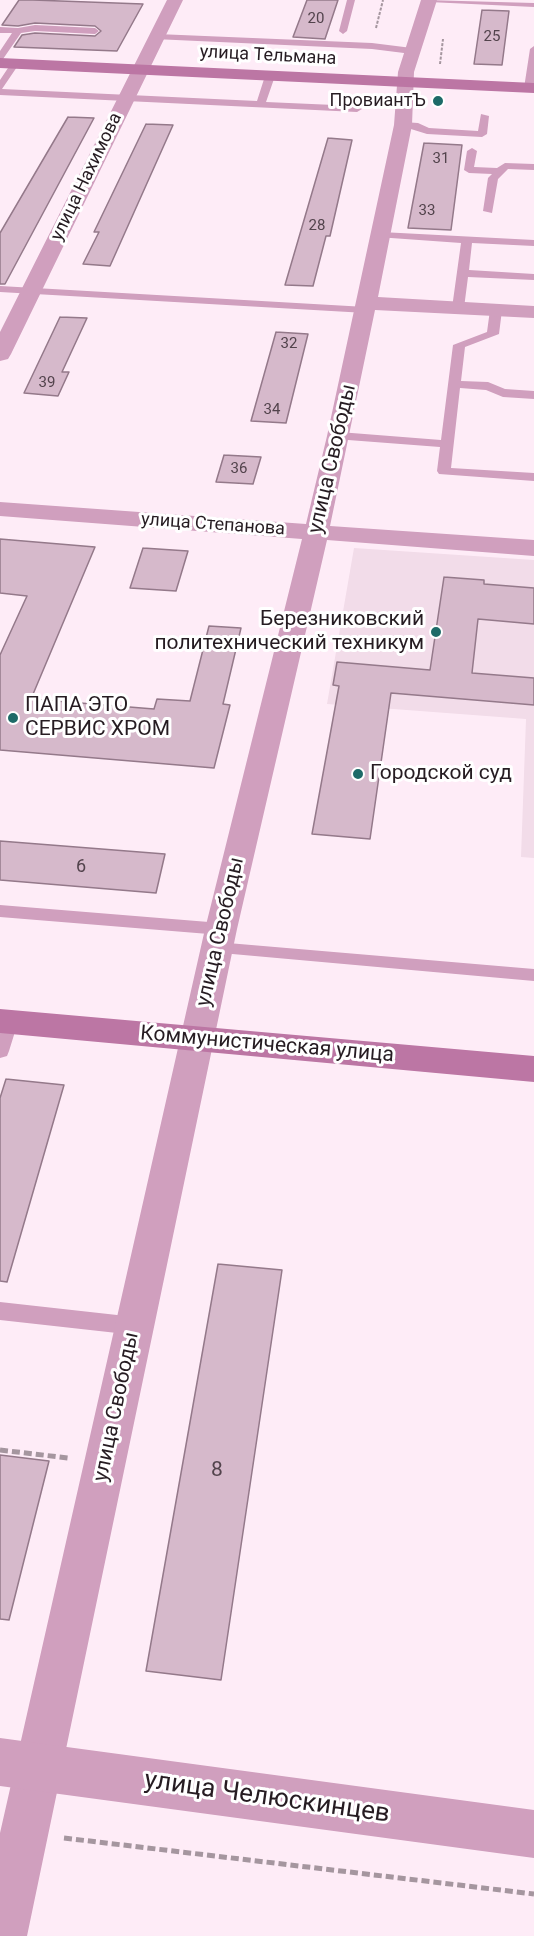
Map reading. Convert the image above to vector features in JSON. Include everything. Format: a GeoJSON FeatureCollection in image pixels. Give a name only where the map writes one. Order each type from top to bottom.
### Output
{"type":"FeatureCollection","features":[{"type":"Feature","properties":{"kind":"main road","name":"улица Тельмана"},"geometry":{"type":"LineString","coordinates":[[5,61],[270,76],[409,66],[531,88]]}},
{"type":"Feature","properties":{"kind":"main road","name":"Коммунистическая улица"},"geometry":{"type":"LineString","coordinates":[[3,1031],[197,1039],[534,1070]]}},
{"type":"Feature","properties":{"kind":"street","name":"улица Нахимова"},"geometry":{"type":"LineString","coordinates":[[0,354],[175,0]]}},
{"type":"Feature","properties":{"kind":"street","name":"улица Свободы"},"geometry":{"type":"LineString","coordinates":[[2,1936],[23,1838],[19,1764],[105,1462],[218,938],[339,436],[404,125],[409,66],[429,0]]}},
{"type":"Feature","properties":{"kind":"street"},"geometry":{"type":"LineString","coordinates":[[367,307],[534,312]]}},
{"type":"Feature","properties":{"kind":"street","name":"улица Степанова"},"geometry":{"type":"LineString","coordinates":[[0,509],[534,548]]}},
{"type":"Feature","properties":{"kind":"street","name":"улица Челюскинцев"},"geometry":{"type":"LineString","coordinates":[[19,1764],[534,1834]]}},
{"type":"Feature","properties":{"kind":"lane"},"geometry":{"type":"LineString","coordinates":[[343,31],[351,0]]}},
{"type":"Feature","properties":{"kind":"lane"},"geometry":{"type":"LineString","coordinates":[[429,0],[517,2],[534,5]]}},
{"type":"Feature","properties":{"kind":"lane"},"geometry":{"type":"LineString","coordinates":[[0,30],[35,28],[95,31]]}},
{"type":"Feature","properties":{"kind":"lane"},"geometry":{"type":"LineString","coordinates":[[0,87],[5,61],[18,30]]}},
{"type":"Feature","properties":{"kind":"lane"},"geometry":{"type":"LineString","coordinates":[[157,37],[372,46],[409,66]]}},
{"type":"Feature","properties":{"kind":"lane"},"geometry":{"type":"LineString","coordinates":[[531,88],[534,49]]}},
{"type":"Feature","properties":{"kind":"lane"},"geometry":{"type":"LineString","coordinates":[[260,105],[270,76]]}},
{"type":"Feature","properties":{"kind":"lane"},"geometry":{"type":"LineString","coordinates":[[0,92],[357,109]]}},
{"type":"Feature","properties":{"kind":"lane"},"geometry":{"type":"LineString","coordinates":[[404,125],[417,126],[427,131],[482,134],[484,116]]}},
{"type":"Feature","properties":{"kind":"lane"},"geometry":{"type":"LineString","coordinates":[[472,151],[469,170],[500,171]]}},
{"type":"Feature","properties":{"kind":"lane"},"geometry":{"type":"LineString","coordinates":[[488,211],[493,178],[505,166],[534,167]]}},
{"type":"Feature","properties":{"kind":"lane"},"geometry":{"type":"LineString","coordinates":[[381,235],[534,243]]}},
{"type":"Feature","properties":{"kind":"lane"},"geometry":{"type":"LineString","coordinates":[[458,308],[467,240]]}},
{"type":"Feature","properties":{"kind":"lane"},"geometry":{"type":"LineString","coordinates":[[463,273],[534,277]]}},
{"type":"Feature","properties":{"kind":"lane"},"geometry":{"type":"LineString","coordinates":[[0,289],[367,307]]}},
{"type":"Feature","properties":{"kind":"lane"},"geometry":{"type":"LineString","coordinates":[[496,310],[493,334],[459,345],[444,471],[534,477]]}},
{"type":"Feature","properties":{"kind":"lane"},"geometry":{"type":"LineString","coordinates":[[454,384],[488,386],[503,393],[534,395]]}},
{"type":"Feature","properties":{"kind":"lane"},"geometry":{"type":"LineString","coordinates":[[339,436],[447,444]]}},
{"type":"Feature","properties":{"kind":"lane"},"geometry":{"type":"LineString","coordinates":[[0,910],[534,975]]}},
{"type":"Feature","properties":{"kind":"lane"},"geometry":{"type":"LineString","coordinates":[[0,1311],[135,1326]]}},
{"type":"Feature","properties":{"kind":"path"},"geometry":{"type":"LineString","coordinates":[[372,46],[382,0]]}},
{"type":"Feature","properties":{"kind":"path"},"geometry":{"type":"LineString","coordinates":[[0,1450],[105,1462]]}},
{"type":"Feature","properties":{"kind":"path"},"geometry":{"type":"LineString","coordinates":[[23,1838],[68,1838],[534,1894]]}},
{"type":"Feature","properties":{"kind":"shaded area","name":"Березниковский политехнический техникум"},"geometry":{"type":"Polygon","coordinates":[[[354,548],[534,560],[534,858],[521,857],[526,719],[327,704],[354,548]]]}},
{"type":"Feature","properties":{"kind":"building"},"geometry":{"type":"Polygon","coordinates":[[[19,0],[143,4],[117,51],[14,47],[22,35],[35,33],[95,36],[101,31],[95,26],[35,23],[18,26],[2,25],[19,0]]]}},
{"type":"Feature","properties":{"kind":"building"},"geometry":{"type":"Polygon","coordinates":[[[307,0],[338,0],[325,39],[293,37],[307,0]]]}},
{"type":"Feature","properties":{"kind":"building"},"geometry":{"type":"Polygon","coordinates":[[[482,10],[509,11],[502,65],[474,64],[482,10]]]}},
{"type":"Feature","properties":{"kind":"building"},"geometry":{"type":"Polygon","coordinates":[[[68,117],[94,118],[5,284],[0,284],[0,233],[68,117]]]}},
{"type":"Feature","properties":{"kind":"building"},"geometry":{"type":"Polygon","coordinates":[[[146,124],[173,125],[110,266],[83,264],[99,232],[94,232],[146,124]]]}},
{"type":"Feature","properties":{"kind":"building"},"geometry":{"type":"Polygon","coordinates":[[[328,138],[352,140],[330,236],[326,236],[313,286],[285,285],[328,138]]]}},
{"type":"Feature","properties":{"kind":"building"},"geometry":{"type":"Polygon","coordinates":[[[424,143],[462,145],[451,230],[408,228],[424,143]]]}},
{"type":"Feature","properties":{"kind":"building"},"geometry":{"type":"Polygon","coordinates":[[[60,317],[87,318],[62,372],[69,372],[58,396],[24,393],[60,317]]]}},
{"type":"Feature","properties":{"kind":"building"},"geometry":{"type":"Polygon","coordinates":[[[276,332],[308,334],[286,423],[251,421],[276,332]]]}},
{"type":"Feature","properties":{"kind":"building"},"geometry":{"type":"Polygon","coordinates":[[[224,455],[261,457],[253,484],[216,482],[224,455]]]}},
{"type":"Feature","properties":{"kind":"building"},"geometry":{"type":"Polygon","coordinates":[[[0,539],[95,547],[31,699],[154,709],[157,699],[190,701],[209,626],[241,628],[223,704],[230,705],[214,768],[0,750],[0,655],[27,596],[0,593],[0,539]]]}},
{"type":"Feature","properties":{"kind":"building"},"geometry":{"type":"Polygon","coordinates":[[[143,548],[188,551],[176,591],[130,588],[143,548]]]}},
{"type":"Feature","properties":{"kind":"building"},"geometry":{"type":"Polygon","coordinates":[[[444,577],[484,580],[484,584],[534,588],[534,624],[478,619],[472,673],[534,678],[534,705],[391,693],[370,839],[312,834],[339,686],[333,685],[337,662],[430,670],[444,577]]]}},
{"type":"Feature","properties":{"kind":"building"},"geometry":{"type":"Polygon","coordinates":[[[0,841],[165,854],[156,893],[0,880],[0,841]]]}},
{"type":"Feature","properties":{"kind":"building"},"geometry":{"type":"Polygon","coordinates":[[[6,1079],[64,1085],[7,1282],[0,1281],[0,1098],[6,1079]]]}},
{"type":"Feature","properties":{"kind":"building"},"geometry":{"type":"Polygon","coordinates":[[[218,1264],[282,1270],[221,1680],[146,1671],[218,1264]]]}},
{"type":"Feature","properties":{"kind":"building"},"geometry":{"type":"Polygon","coordinates":[[[0,1455],[49,1461],[9,1620],[0,1619],[0,1455]]]}},
{"type":"Feature","properties":{"kind":"place","name":"ПровиантЪ"},"geometry":{"type":"Point","coordinates":[438,101]}},
{"type":"Feature","properties":{"kind":"place","name":"Березниковский политехнический техникум"},"geometry":{"type":"Point","coordinates":[436,632]}},
{"type":"Feature","properties":{"kind":"place","name":"ПАПА ЭТО СЕРВИС ХРОМ"},"geometry":{"type":"Point","coordinates":[13,718]}},
{"type":"Feature","properties":{"kind":"place","name":"Городской суд"},"geometry":{"type":"Point","coordinates":[358,774]}}]}
